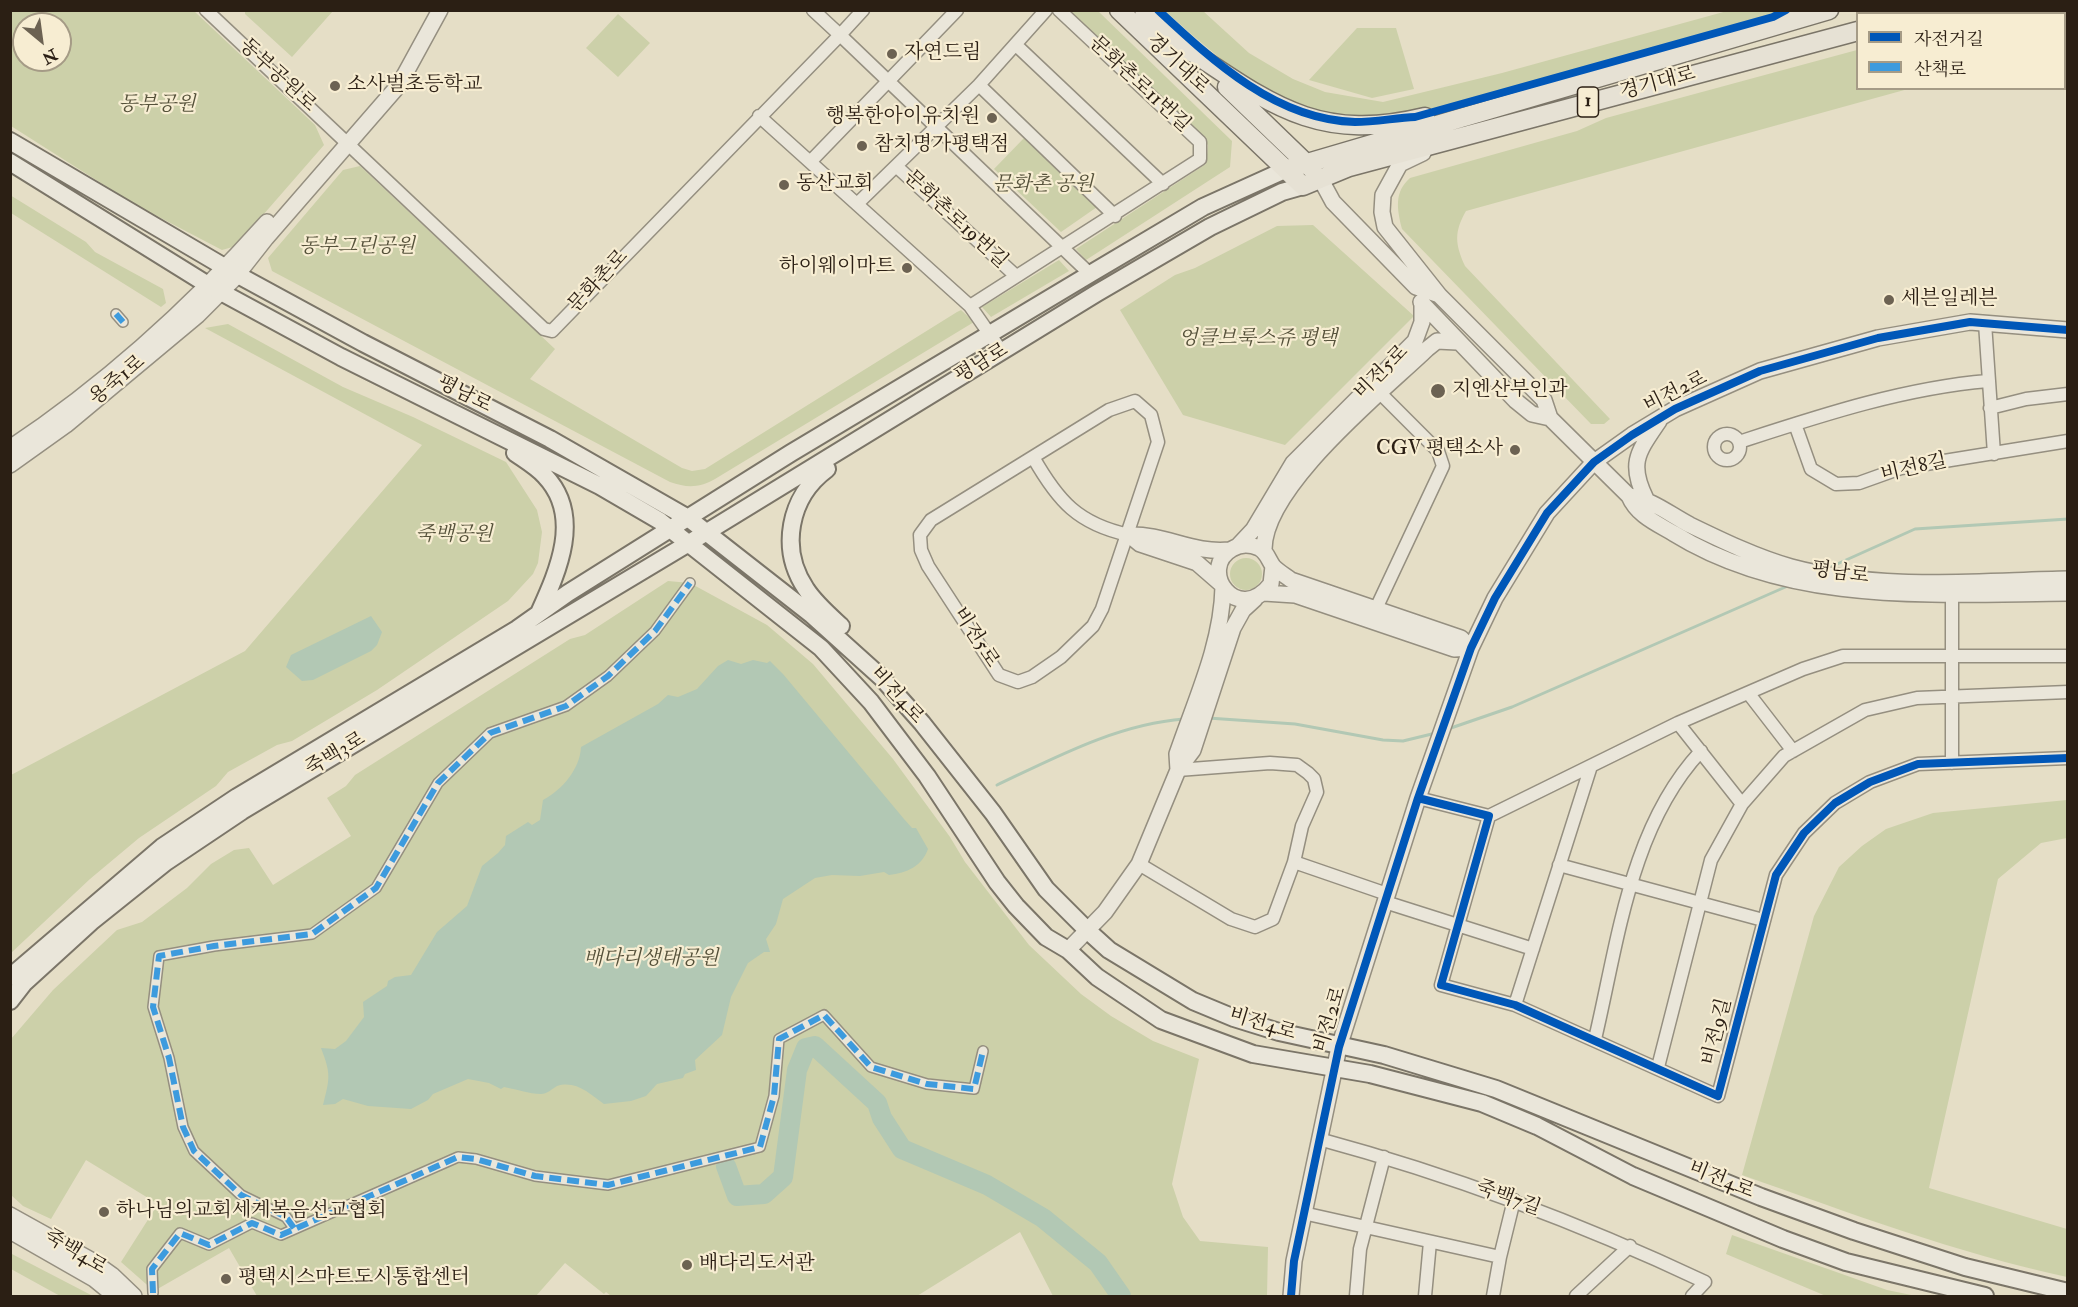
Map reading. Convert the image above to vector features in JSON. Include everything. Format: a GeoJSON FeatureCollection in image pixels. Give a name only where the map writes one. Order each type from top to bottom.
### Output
{"type":"FeatureCollection","features":[{"type":"Feature","properties":{"kind":"main road","name":"경기대로"},"geometry":{"type":"LineString","coordinates":[[1119,10],[1303,186],[1348,167],[1856,31]]}},
{"type":"Feature","properties":{"kind":"main road","name":"경기대로"},"geometry":{"type":"LineString","coordinates":[[1144,10],[1320,178]]}},
{"type":"Feature","properties":{"kind":"main road","name":"경기대로"},"geometry":{"type":"LineString","coordinates":[[1287,169],[1817,12]]}},
{"type":"Feature","properties":{"kind":"main road"},"geometry":{"type":"LineString","coordinates":[[1180,44],[1238,84],[1277,106],[1308,119],[1337,124],[1374,126],[1445,112],[1483,111]]}},
{"type":"Feature","properties":{"kind":"main road","name":"평남로"},"geometry":{"type":"LineString","coordinates":[[10,141],[232,272],[363,343],[550,439],[688,518]]}},
{"type":"Feature","properties":{"kind":"main road","name":"평남로"},"geometry":{"type":"LineString","coordinates":[[10,162],[215,288],[341,357],[600,486],[689,543],[1210,227],[1282,192],[1303,186]]}},
{"type":"Feature","properties":{"kind":"main road","name":"평남로"},"geometry":{"type":"LineString","coordinates":[[670,529],[1203,207],[1258,179],[1287,169]]}},
{"type":"Feature","properties":{"kind":"main road"},"geometry":{"type":"LineString","coordinates":[[882,678],[869,652],[804,588],[791,552],[791,526],[795,510],[813,479],[893,428],[920,402]]}},
{"type":"Feature","properties":{"kind":"main road"},"geometry":{"type":"LineString","coordinates":[[492,433],[545,476],[557,493],[564,514],[565,535],[562,560],[539,614]]}},
{"type":"Feature","properties":{"kind":"main road","name":"비전4로"},"geometry":{"type":"LineString","coordinates":[[688,518],[812,615],[882,678],[922,723],[993,813],[1046,889],[1088,931],[1109,950],[1193,1001],[1234,1018],[1339,1047],[1384,1055],[1496,1089],[1750,1193],[1854,1231],[1965,1267],[2067,1292]]}},
{"type":"Feature","properties":{"kind":"main road","name":"죽백3로"},"geometry":{"type":"LineString","coordinates":[[10,977],[162,848],[237,797],[539,614],[670,529]]}},
{"type":"Feature","properties":{"kind":"main road","name":"비전4로"},"geometry":{"type":"LineString","coordinates":[[689,543],[813,642],[848,676],[927,776],[997,882],[1046,937],[1068,950],[1097,977],[1161,1020],[1253,1054],[1382,1077],[1482,1103],[1537,1126],[1652,1185],[1783,1239],[1846,1262],[1985,1296]]}},
{"type":"Feature","properties":{"kind":"main road","name":"죽백3로"},"geometry":{"type":"LineString","coordinates":[[10,1001],[24,983],[91,922],[166,862],[242,811],[689,543]]}},
{"type":"Feature","properties":{"kind":"street","name":"동부공원로"},"geometry":{"type":"LineString","coordinates":[[206,10],[346,140]]}},
{"type":"Feature","properties":{"kind":"street"},"geometry":{"type":"LineString","coordinates":[[346,140],[390,83],[432,10]]}},
{"type":"Feature","properties":{"kind":"street"},"geometry":{"type":"LineString","coordinates":[[10,448],[58,417],[232,272],[346,140],[399,85],[440,10]]}},
{"type":"Feature","properties":{"kind":"street"},"geometry":{"type":"LineString","coordinates":[[813,10],[938,126],[1089,274]]}},
{"type":"Feature","properties":{"kind":"street","name":"문화촌로"},"geometry":{"type":"LineString","coordinates":[[346,140],[544,329],[552,331],[863,10]]}},
{"type":"Feature","properties":{"kind":"street"},"geometry":{"type":"LineString","coordinates":[[811,161],[957,10]]}},
{"type":"Feature","properties":{"kind":"street"},"geometry":{"type":"LineString","coordinates":[[938,126],[1017,45],[1046,10]]}},
{"type":"Feature","properties":{"kind":"street","name":"문화촌로11번길"},"geometry":{"type":"LineString","coordinates":[[1016,276],[1065,248],[1200,159],[1200,142],[1059,10]]}},
{"type":"Feature","properties":{"kind":"street"},"geometry":{"type":"LineString","coordinates":[[1017,45],[1163,184]]}},
{"type":"Feature","properties":{"kind":"street"},"geometry":{"type":"LineString","coordinates":[[979,85],[1115,216]]}},
{"type":"Feature","properties":{"kind":"street"},"geometry":{"type":"LineString","coordinates":[[759,116],[970,306],[1002,352]]}},
{"type":"Feature","properties":{"kind":"street","name":"문화촌로19번길"},"geometry":{"type":"LineString","coordinates":[[938,126],[896,166],[1016,276],[970,306]]}},
{"type":"Feature","properties":{"kind":"street"},"geometry":{"type":"LineString","coordinates":[[1465,136],[1400,164],[1383,195],[1385,227],[1439,295],[1544,400],[1550,418],[1629,496],[1634,508],[1680,538],[1710,554],[1774,578],[1846,590],[1902,594],[1952,588],[2067,593]]}},
{"type":"Feature","properties":{"kind":"street"},"geometry":{"type":"LineString","coordinates":[[857,204],[896,166]]}},
{"type":"Feature","properties":{"kind":"street"},"geometry":{"type":"LineString","coordinates":[[1320,178],[1333,202],[1416,287],[1439,295]]}},
{"type":"Feature","properties":{"kind":"street"},"geometry":{"type":"LineString","coordinates":[[1303,186],[1333,202]]}},
{"type":"Feature","properties":{"kind":"street"},"geometry":{"type":"LineString","coordinates":[[1416,287],[1422,306],[1457,342],[1532,414],[1550,418]]}},
{"type":"Feature","properties":{"kind":"street","name":"용죽1로"},"geometry":{"type":"LineString","coordinates":[[10,465],[66,425],[198,315],[215,288]]}},
{"type":"Feature","properties":{"kind":"street","name":"비전5로"},"geometry":{"type":"LineString","coordinates":[[1234,548],[1253,530],[1293,463],[1415,340],[1422,322],[1422,306]]}},
{"type":"Feature","properties":{"kind":"street"},"geometry":{"type":"LineString","coordinates":[[116,314],[123,322]]}},
{"type":"Feature","properties":{"kind":"street","name":"비전2로"},"geometry":{"type":"LineString","coordinates":[[1291,1296],[1294,1261],[1303,1213],[1339,1047],[1418,798],[1471,648],[1495,598],[1547,513],[1594,462],[1661,417],[1760,371],[1878,338],[1970,321],[2067,330]]}},
{"type":"Feature","properties":{"kind":"street"},"geometry":{"type":"LineString","coordinates":[[1985,323],[1994,454]]}},
{"type":"Feature","properties":{"kind":"street","name":"비전5로"},"geometry":{"type":"LineString","coordinates":[[1264,551],[1264,537],[1271,519],[1296,480],[1326,445],[1437,341],[1457,342]]}},
{"type":"Feature","properties":{"kind":"street"},"geometry":{"type":"LineString","coordinates":[[1739,442],[1795,424],[1919,391],[1988,381]]}},
{"type":"Feature","properties":{"kind":"street"},"geometry":{"type":"LineString","coordinates":[[1373,615],[1443,466],[1438,451],[1380,393]]}},
{"type":"Feature","properties":{"kind":"street"},"geometry":{"type":"LineString","coordinates":[[1990,408],[2026,399],[2067,394]]}},
{"type":"Feature","properties":{"kind":"street","name":"비전5로"},"geometry":{"type":"LineString","coordinates":[[1135,401],[1151,415],[1158,442],[1129,535],[1102,609],[1080,640],[1032,677],[1017,682],[999,675],[928,566],[921,550],[920,535],[931,520],[1109,410],[1135,401]]}},
{"type":"Feature","properties":{"kind":"street"},"geometry":{"type":"LineString","coordinates":[[1646,499],[1637,479],[1635,461],[1661,417]]}},
{"type":"Feature","properties":{"kind":"street","name":"비전8길"},"geometry":{"type":"LineString","coordinates":[[1795,424],[1811,470],[1836,484],[1859,483],[1901,468],[2067,441]]}},
{"type":"Feature","properties":{"kind":"street"},"geometry":{"type":"LineString","coordinates":[[1033,457],[1057,496],[1074,513],[1104,530],[1129,535],[1149,534],[1194,550],[1210,552],[1248,544],[1264,551],[1273,566],[1291,580],[1373,615]]}},
{"type":"Feature","properties":{"kind":"street","name":"평남로"},"geometry":{"type":"LineString","coordinates":[[1629,496],[1646,499],[1720,539],[1792,567],[1867,579],[1952,588],[2067,579]]}},
{"type":"Feature","properties":{"kind":"street"},"geometry":{"type":"LineString","coordinates":[[1129,535],[1140,544],[1197,563],[1233,597],[1241,600],[1259,596],[1295,595],[1461,638],[1471,648]]}},
{"type":"Feature","properties":{"kind":"street"},"geometry":{"type":"LineString","coordinates":[[1068,950],[1106,912],[1140,864],[1178,770],[1194,748],[1199,708],[1223,606],[1219,565],[1234,548]]}},
{"type":"Feature","properties":{"kind":"street"},"geometry":{"type":"LineString","coordinates":[[1178,770],[1178,749],[1199,708],[1233,628],[1243,610],[1271,584],[1273,566]]}},
{"type":"Feature","properties":{"kind":"street"},"geometry":{"type":"LineString","coordinates":[[294,1228],[286,1217],[241,1195],[194,1151],[183,1127],[169,1059],[153,1007],[159,956],[214,946],[312,934],[376,888],[438,783],[490,733],[566,706],[608,676],[655,631],[690,583]]}},
{"type":"Feature","properties":{"kind":"street"},"geometry":{"type":"LineString","coordinates":[[1952,588],[1952,763]]}},
{"type":"Feature","properties":{"kind":"street"},"geometry":{"type":"LineString","coordinates":[[1418,798],[1489,816],[1678,723],[1803,669],[1843,656],[2067,656]]}},
{"type":"Feature","properties":{"kind":"street"},"geometry":{"type":"LineString","coordinates":[[1658,1067],[1711,860],[1742,804],[1784,756],[1865,710],[1917,698],[2067,692]]}},
{"type":"Feature","properties":{"kind":"street"},"geometry":{"type":"LineString","coordinates":[[1749,694],[1793,751]]}},
{"type":"Feature","properties":{"kind":"street"},"geometry":{"type":"LineString","coordinates":[[1678,723],[1742,804]]}},
{"type":"Feature","properties":{"kind":"street"},"geometry":{"type":"LineString","coordinates":[[1595,1039],[1632,885],[1653,822],[1689,764],[1701,751]]}},
{"type":"Feature","properties":{"kind":"street","name":"비전9길"},"geometry":{"type":"LineString","coordinates":[[1489,816],[1460,926],[1441,985],[1515,1005],[1658,1067],[1718,1096],[1776,875],[1804,833],[1835,803],[1870,782],[1918,764],[2067,758]]}},
{"type":"Feature","properties":{"kind":"street"},"geometry":{"type":"LineString","coordinates":[[1140,864],[1231,919],[1255,927],[1273,919],[1294,862],[1302,826],[1317,792],[1314,779],[1297,765],[1270,764],[1178,770]]}},
{"type":"Feature","properties":{"kind":"street"},"geometry":{"type":"LineString","coordinates":[[1515,1005],[1591,766]]}},
{"type":"Feature","properties":{"kind":"street"},"geometry":{"type":"LineString","coordinates":[[1294,862],[1460,926],[1533,950]]}},
{"type":"Feature","properties":{"kind":"street"},"geometry":{"type":"LineString","coordinates":[[1559,865],[1763,920]]}},
{"type":"Feature","properties":{"kind":"street"},"geometry":{"type":"LineString","coordinates":[[153,1293],[152,1269],[180,1233],[209,1245],[252,1223],[281,1235],[458,1157],[476,1159],[536,1176],[608,1185],[760,1147],[774,1096],[779,1039],[824,1015],[871,1066],[927,1084],[974,1089],[983,1051]]}},
{"type":"Feature","properties":{"kind":"street","name":"죽백7길"},"geometry":{"type":"LineString","coordinates":[[1319,1139],[1383,1156],[1514,1200],[1630,1246],[1705,1282],[1692,1296]]}},
{"type":"Feature","properties":{"kind":"street"},"geometry":{"type":"LineString","coordinates":[[1356,1296],[1364,1228],[1383,1156]]}},
{"type":"Feature","properties":{"kind":"street"},"geometry":{"type":"LineString","coordinates":[[1493,1296],[1514,1200]]}},
{"type":"Feature","properties":{"kind":"street"},"geometry":{"type":"LineString","coordinates":[[1303,1213],[1500,1257]]}},
{"type":"Feature","properties":{"kind":"street","name":"죽백4로"},"geometry":{"type":"LineString","coordinates":[[10,1215],[91,1260],[134,1296]]}},
{"type":"Feature","properties":{"kind":"street","name":"죽백4로"},"geometry":{"type":"LineString","coordinates":[[10,1231],[94,1279],[116,1296]]}},
{"type":"Feature","properties":{"kind":"street"},"geometry":{"type":"LineString","coordinates":[[1425,1296],[1430,1242]]}},
{"type":"Feature","properties":{"kind":"street"},"geometry":{"type":"LineString","coordinates":[[1576,1296],[1630,1246]]}},
{"type":"Feature","properties":{"kind":"green space"},"geometry":{"type":"Polygon","coordinates":[[[245,10],[333,11],[292,57],[245,14],[245,10]]]}},
{"type":"Feature","properties":{"kind":"green space","name":"동부공원"},"geometry":{"type":"Polygon","coordinates":[[[10,11],[194,11],[315,125],[324,145],[236,246],[222,250],[134,204],[11,126],[10,11]]]}},
{"type":"Feature","properties":{"kind":"green space"},"geometry":{"type":"Polygon","coordinates":[[[1069,11],[1098,11],[1232,141],[1230,167],[1086,260],[1076,249],[1206,164],[1208,145],[1069,11]]]}},
{"type":"Feature","properties":{"kind":"green space"},"geometry":{"type":"Polygon","coordinates":[[[1165,11],[1203,11],[1249,53],[1293,79],[1325,92],[1383,102],[1502,73],[1727,11],[1782,11],[1764,18],[1412,115],[1357,120],[1328,116],[1276,96],[1252,82],[1165,11]]]}},
{"type":"Feature","properties":{"kind":"green space"},"geometry":{"type":"Polygon","coordinates":[[[618,14],[650,43],[618,77],[586,48],[618,14]]]}},
{"type":"Feature","properties":{"kind":"green space"},"geometry":{"type":"Polygon","coordinates":[[[1357,28],[1396,28],[1414,89],[1372,98],[1309,80],[1357,28]]]}},
{"type":"Feature","properties":{"kind":"green space"},"geometry":{"type":"Polygon","coordinates":[[[1856,50],[1856,90],[1904,90],[1466,211],[1459,225],[1457,238],[1465,266],[1610,419],[1604,424],[1591,424],[1402,229],[1398,201],[1401,189],[1410,178],[1577,131],[1606,118],[1856,50]]]}},
{"type":"Feature","properties":{"kind":"green space","name":"문화촌 공원"},"geometry":{"type":"Polygon","coordinates":[[[1024,138],[1097,207],[1061,232],[994,169],[1024,138]]]}},
{"type":"Feature","properties":{"kind":"green space","name":"동부그린공원"},"geometry":{"type":"Polygon","coordinates":[[[360,166],[555,349],[530,379],[682,468],[692,471],[705,469],[957,312],[961,310],[974,322],[715,479],[698,485],[676,484],[272,271],[268,258],[343,170],[360,166]]]}},
{"type":"Feature","properties":{"kind":"green space"},"geometry":{"type":"Polygon","coordinates":[[[10,195],[86,242],[95,252],[163,289],[166,303],[161,307],[11,213],[10,195]]]}},
{"type":"Feature","properties":{"kind":"green space","name":"엉클브룩스쥬 평택"},"geometry":{"type":"Polygon","coordinates":[[[1313,225],[1414,316],[1285,445],[1183,415],[1120,310],[1175,275],[1195,268],[1277,226],[1313,225]]]}},
{"type":"Feature","properties":{"kind":"green space"},"geometry":{"type":"Polygon","coordinates":[[[1059,260],[1069,271],[991,317],[982,307],[1059,260]]]}},
{"type":"Feature","properties":{"kind":"green space","name":"죽백공원"},"geometry":{"type":"Polygon","coordinates":[[[228,324],[343,387],[413,417],[506,462],[537,510],[542,532],[538,563],[533,574],[508,601],[377,690],[292,741],[277,745],[228,772],[216,786],[139,838],[90,879],[11,953],[11,775],[245,651],[422,445],[205,328],[228,324]]]}},
{"type":"Feature","properties":{"kind":"green space"},"geometry":{"type":"Polygon","coordinates":[[[1246,558],[1257,563],[1262,574],[1257,585],[1246,590],[1235,585],[1230,574],[1235,563],[1246,558]]]}},
{"type":"Feature","properties":{"kind":"green space","name":"배다리생태공원"},"geometry":{"type":"Polygon","coordinates":[[[668,581],[690,583],[767,625],[813,664],[893,759],[950,837],[965,862],[1029,945],[1081,994],[1111,1016],[1153,1041],[1199,1059],[1172,1184],[1183,1217],[1200,1241],[1268,1247],[1267,1296],[1053,1296],[1020,1232],[917,1296],[611,1296],[606,1292],[604,1294],[565,1263],[536,1296],[257,1296],[229,1248],[154,1291],[121,1262],[158,1204],[86,1160],[51,1219],[23,1206],[11,1195],[11,1039],[53,990],[117,930],[142,922],[187,888],[211,864],[234,850],[249,848],[273,885],[351,836],[327,798],[346,786],[355,775],[570,639],[585,635],[668,581]]]}},
{"type":"Feature","properties":{"kind":"green space"},"geometry":{"type":"Polygon","coordinates":[[[2067,800],[2067,838],[2041,843],[1998,879],[1929,1188],[2067,1229],[2067,1277],[1944,1244],[1742,1175],[1814,916],[1839,867],[1862,846],[1886,829],[1933,813],[2067,800]]]}},
{"type":"Feature","properties":{"kind":"green space"},"geometry":{"type":"Polygon","coordinates":[[[1732,1235],[1887,1290],[1916,1296],[1826,1296],[1726,1254],[1732,1235]]]}},
{"type":"Feature","properties":{"kind":"green space"},"geometry":{"type":"Polygon","coordinates":[[[10,1253],[91,1296],[60,1296],[11,1269],[10,1253]]]}},
{"type":"Feature","properties":{"kind":"shaded area"},"geometry":{"type":"Polygon","coordinates":[[[371,616],[382,632],[377,645],[371,651],[313,680],[302,681],[286,667],[291,655],[371,616]]]}},
{"type":"Feature","properties":{"kind":"shaded area"},"geometry":{"type":"Polygon","coordinates":[[[728,660],[741,664],[753,660],[767,663],[770,661],[783,674],[904,819],[912,828],[916,828],[928,849],[922,860],[913,868],[896,874],[889,875],[884,872],[860,876],[832,875],[815,878],[783,899],[776,924],[766,939],[770,952],[764,952],[748,963],[731,997],[722,1035],[695,1060],[696,1070],[685,1074],[683,1078],[657,1084],[646,1096],[631,1101],[604,1104],[577,1086],[557,1086],[545,1093],[536,1094],[504,1087],[501,1089],[489,1083],[468,1079],[433,1094],[428,1100],[411,1109],[368,1106],[343,1099],[335,1104],[323,1105],[328,1076],[327,1064],[321,1048],[335,1049],[346,1041],[364,1017],[363,1002],[387,986],[388,981],[395,977],[411,975],[437,932],[467,906],[482,866],[505,845],[506,836],[528,822],[532,825],[540,820],[543,800],[557,791],[569,778],[574,771],[581,747],[658,704],[668,695],[678,697],[697,689],[718,666],[728,660]]]}},
{"type":"Feature","properties":{"kind":"waterway"},"geometry":{"type":"LineString","coordinates":[[1826,569],[1915,529],[2068,519]]}},
{"type":"Feature","properties":{"kind":"waterway"},"geometry":{"type":"LineString","coordinates":[[1448,729],[1512,707],[1790,585]]}},
{"type":"Feature","properties":{"kind":"waterway"},"geometry":{"type":"LineString","coordinates":[[1208,718],[1295,724],[1383,740],[1403,741],[1436,733]]}},
{"type":"Feature","properties":{"kind":"waterway"},"geometry":{"type":"LineString","coordinates":[[997,785],[1088,743],[1135,727],[1184,719]]}},
{"type":"Feature","properties":{"kind":"waterway"},"geometry":{"type":"LineString","coordinates":[[726,1166],[737,1196],[764,1194],[783,1177],[797,1070],[806,1048],[815,1046],[877,1103],[882,1118],[902,1149],[987,1185],[1043,1218],[1098,1263],[1121,1296]]}},
{"type":"Feature","properties":{"kind":"marked path"},"geometry":{"type":"LineString","coordinates":[[116,314],[123,322]]}},
{"type":"Feature","properties":{"kind":"marked path"},"geometry":{"type":"LineString","coordinates":[[294,1228],[286,1217],[241,1195],[194,1151],[183,1127],[169,1058],[153,1007],[159,956],[214,946],[312,934],[376,888],[438,783],[490,733],[566,706],[608,676],[655,631],[690,583]]}},
{"type":"Feature","properties":{"kind":"marked path"},"geometry":{"type":"LineString","coordinates":[[153,1293],[152,1269],[180,1233],[209,1245],[252,1223],[281,1235],[458,1157],[476,1159],[535,1176],[608,1185],[760,1147],[774,1096],[779,1039],[824,1015],[871,1067],[927,1084],[974,1089],[983,1051]]}},
{"type":"Feature","properties":{"kind":"cycle path"},"geometry":{"type":"LineString","coordinates":[[1158,10],[1224,67],[1272,99],[1299,111],[1326,119],[1355,122],[1415,117],[1773,17],[1786,10]]}},
{"type":"Feature","properties":{"kind":"cycle path"},"geometry":{"type":"LineString","coordinates":[[1291,1296],[1294,1261],[1339,1047],[1418,798],[1471,648],[1495,598],[1547,513],[1594,462],[1632,435],[1675,409],[1760,371],[1878,338],[1970,322],[2068,330]]}},
{"type":"Feature","properties":{"kind":"cycle path"},"geometry":{"type":"LineString","coordinates":[[1418,798],[1489,816],[1441,985],[1515,1005],[1718,1096],[1776,875],[1804,833],[1835,803],[1870,782],[1918,764],[2068,758]]}},
{"type":"Feature","properties":{"kind":"place","name":"자연드림"},"geometry":{"type":"Point","coordinates":[892,54]}},
{"type":"Feature","properties":{"kind":"place","name":"소사벌초등학교"},"geometry":{"type":"Point","coordinates":[335,86]}},
{"type":"Feature","properties":{"kind":"place","name":"행복한아이유치원"},"geometry":{"type":"Point","coordinates":[992,118]}},
{"type":"Feature","properties":{"kind":"place","name":"참치명가평택점"},"geometry":{"type":"Point","coordinates":[862,146]}},
{"type":"Feature","properties":{"kind":"place","name":"동산교회"},"geometry":{"type":"Point","coordinates":[784,185]}},
{"type":"Feature","properties":{"kind":"place","name":"하이웨이마트"},"geometry":{"type":"Point","coordinates":[907,268]}},
{"type":"Feature","properties":{"kind":"place","name":"세븐일레븐"},"geometry":{"type":"Point","coordinates":[1889,300]}},
{"type":"Feature","properties":{"kind":"place","name":"지엔산부인과"},"geometry":{"type":"Point","coordinates":[1438,391]}},
{"type":"Feature","properties":{"kind":"place","name":"CGV 평택소사"},"geometry":{"type":"Point","coordinates":[1515,450]}},
{"type":"Feature","properties":{"kind":"place","name":"하나님의교회세계복음선교협회"},"geometry":{"type":"Point","coordinates":[104,1212]}},
{"type":"Feature","properties":{"kind":"place","name":"배다리도서관"},"geometry":{"type":"Point","coordinates":[687,1265]}},
{"type":"Feature","properties":{"kind":"place","name":"평택시스마트도시통합센터"},"geometry":{"type":"Point","coordinates":[226,1279]}}]}
